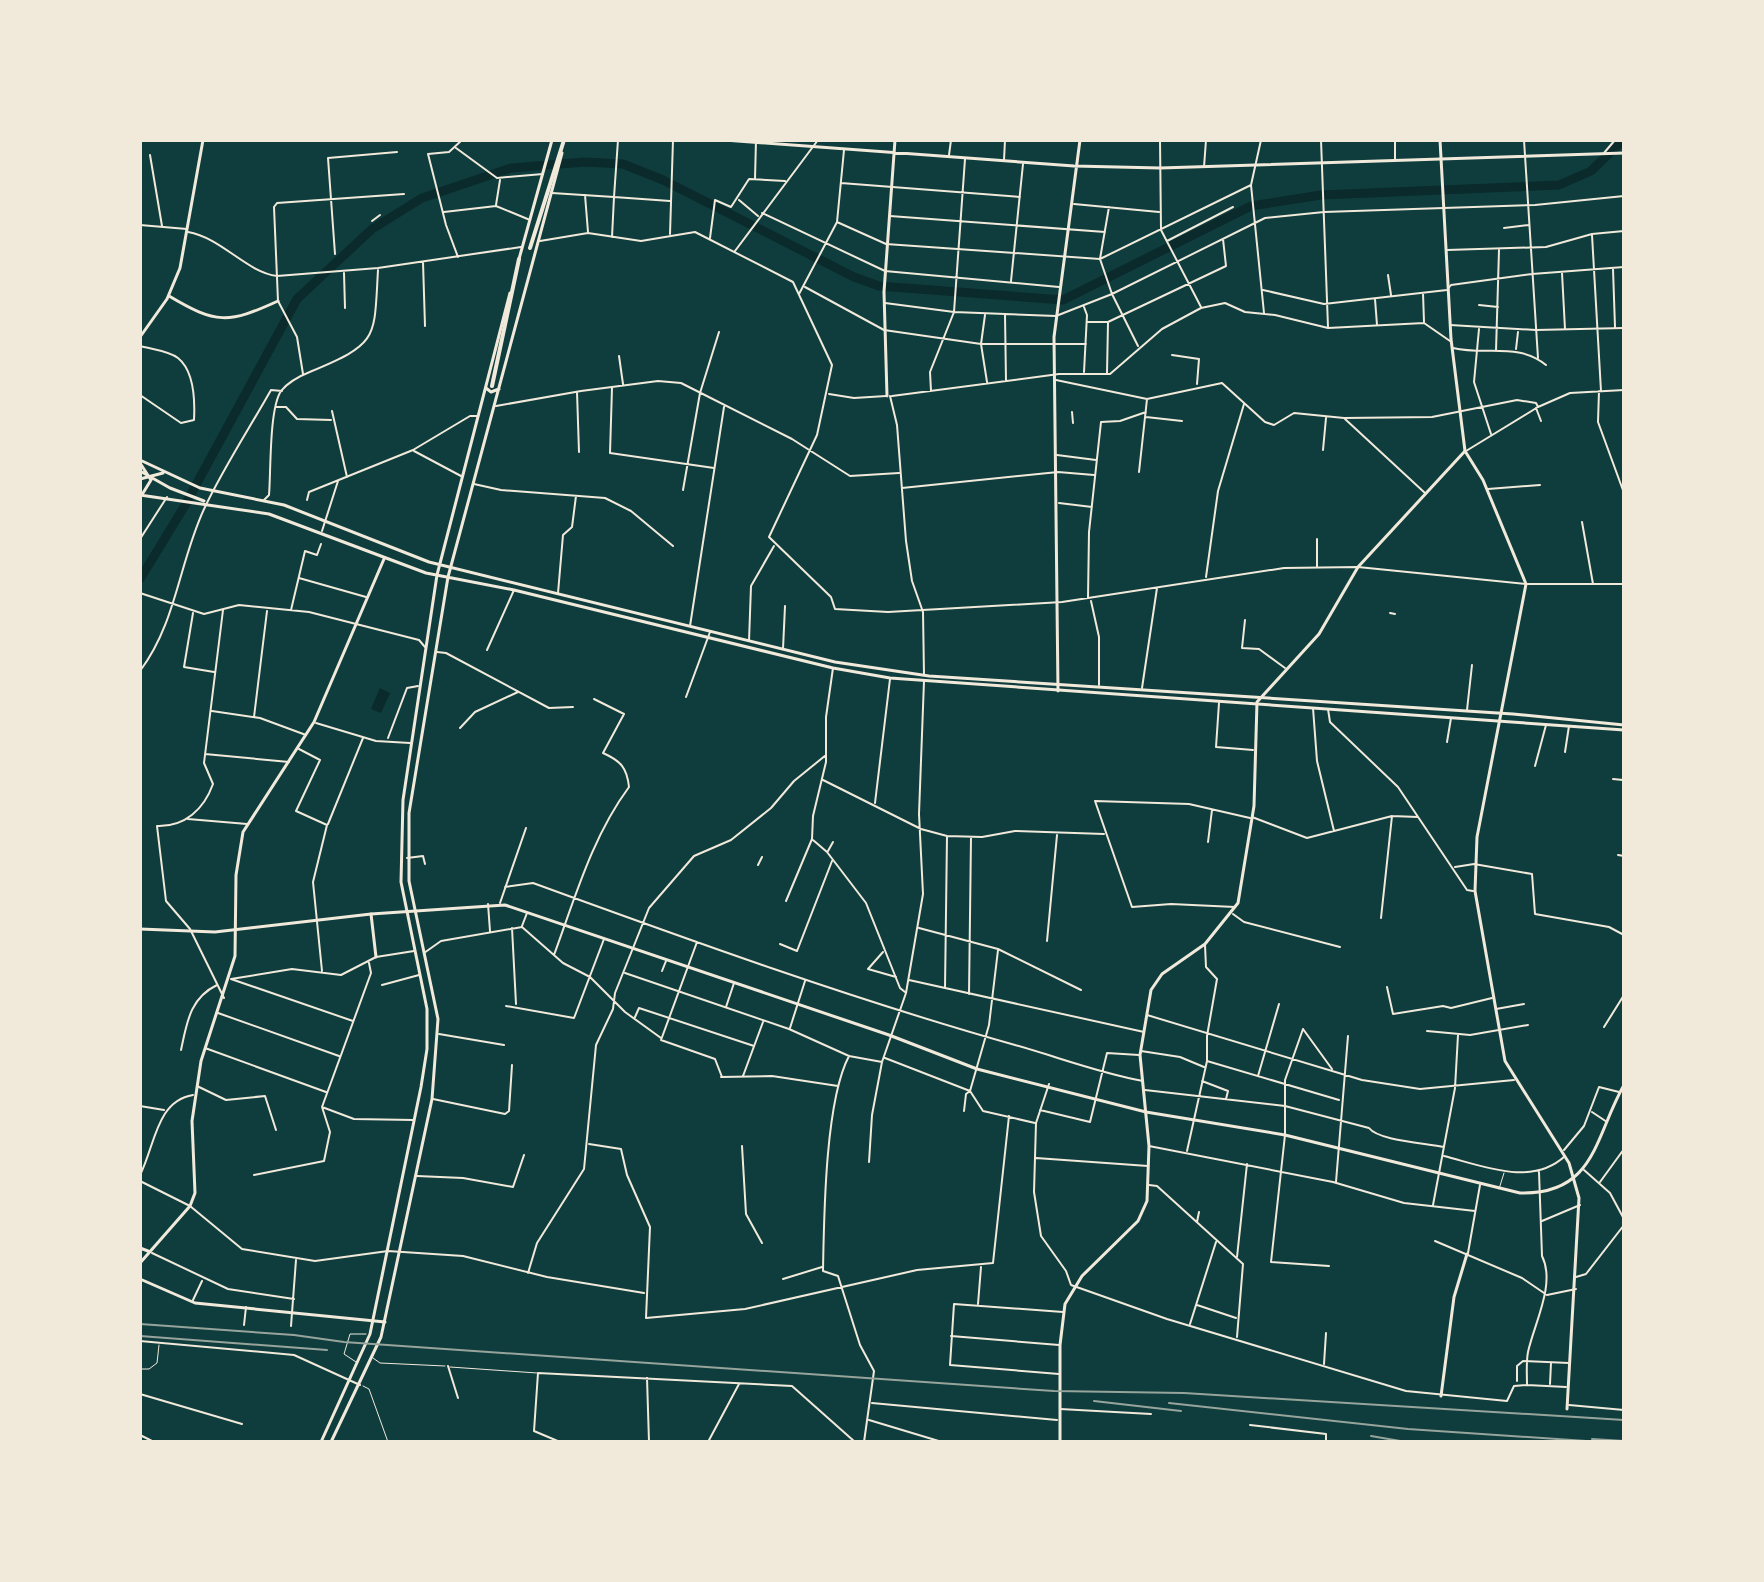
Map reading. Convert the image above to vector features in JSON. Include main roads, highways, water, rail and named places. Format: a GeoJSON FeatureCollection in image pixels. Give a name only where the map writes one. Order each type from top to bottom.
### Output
{"type":"FeatureCollection","features":[{"type":"Feature","properties":{"kind":"highway"},"geometry":{"type":"LineString","coordinates":[[530,248],[564,140]]}},
{"type":"Feature","properties":{"kind":"highway"},"geometry":{"type":"LineString","coordinates":[[492,386],[519,259]]}},
{"type":"Feature","properties":{"kind":"main road"},"geometry":{"type":"LineString","coordinates":[[140,337],[169,296],[188,231],[203,140]]}},
{"type":"Feature","properties":{"kind":"main road"},"geometry":{"type":"LineString","coordinates":[[321,1442],[370,1336],[414,1120],[428,1032],[421,974],[405,912],[399,857],[411,743],[437,575],[484,386],[552,140]]}},
{"type":"Feature","properties":{"kind":"main road"},"geometry":{"type":"LineString","coordinates":[[724,140],[1024,163],[1160,168],[1624,153]]}},
{"type":"Feature","properties":{"kind":"main road"},"geometry":{"type":"LineString","coordinates":[[888,396],[884,283],[895,140]]}},
{"type":"Feature","properties":{"kind":"main road"},"geometry":{"type":"LineString","coordinates":[[1058,691],[1058,472],[1054,342],[1074,166],[1080,140]]}},
{"type":"Feature","properties":{"kind":"main road"},"geometry":{"type":"LineString","coordinates":[[1440,140],[1451,341],[1465,451],[1475,463],[1487,489],[1526,584],[1474,864],[1475,891],[1498,1031],[1514,1080],[1564,1154],[1574,1177],[1580,1205],[1567,1407]]}},
{"type":"Feature","properties":{"kind":"main road"},"geometry":{"type":"LineString","coordinates":[[331,1442],[380,1339],[432,1099],[438,1034],[434,991],[415,911],[407,858],[411,800],[448,577],[555,171]]}},
{"type":"Feature","properties":{"kind":"main road"},"geometry":{"type":"LineString","coordinates":[[169,296],[215,319],[247,315],[278,301]]}},
{"type":"Feature","properties":{"kind":"main road"},"geometry":{"type":"LineString","coordinates":[[140,322],[148,326]]}},
{"type":"Feature","properties":{"kind":"main road"},"geometry":{"type":"LineString","coordinates":[[484,386],[491,392],[499,389]]}},
{"type":"Feature","properties":{"kind":"main road"},"geometry":{"type":"LineString","coordinates":[[1059,1442],[1063,1312],[1074,1286],[1138,1221],[1147,1201],[1149,1146],[1140,1053],[1157,979],[1205,944],[1237,907],[1252,818],[1258,700],[1319,634],[1358,567],[1465,451]]}},
{"type":"Feature","properties":{"kind":"main road"},"geometry":{"type":"LineString","coordinates":[[140,461],[200,488],[263,501],[439,565],[835,662],[924,675],[1141,689],[1313,707],[1624,728]]}},
{"type":"Feature","properties":{"kind":"main road"},"geometry":{"type":"LineString","coordinates":[[140,461],[149,476],[149,488],[140,495]]}},
{"type":"Feature","properties":{"kind":"main road"},"geometry":{"type":"LineString","coordinates":[[140,471],[208,503]]}},
{"type":"Feature","properties":{"kind":"main road"},"geometry":{"type":"LineString","coordinates":[[140,479],[163,473]]}},
{"type":"Feature","properties":{"kind":"main road"},"geometry":{"type":"LineString","coordinates":[[140,495],[269,514],[322,532],[384,559],[437,575],[514,590],[833,668],[890,678],[1219,701],[1258,700],[1501,713],[1624,728]]}},
{"type":"Feature","properties":{"kind":"main road"},"geometry":{"type":"LineString","coordinates":[[140,1263],[190,1206],[197,1181],[192,1121],[205,1048],[231,979],[238,854],[247,824],[307,736],[384,559]]}},
{"type":"Feature","properties":{"kind":"main road"},"geometry":{"type":"LineString","coordinates":[[433,601],[444,603]]}},
{"type":"Feature","properties":{"kind":"main road"},"geometry":{"type":"LineString","coordinates":[[140,929],[191,933],[235,930],[371,914],[500,904],[889,1035],[977,1069],[1049,1084],[1146,1112],[1285,1135],[1499,1189],[1539,1193],[1584,1170],[1595,1153],[1624,1085]]}},
{"type":"Feature","properties":{"kind":"main road"},"geometry":{"type":"LineString","coordinates":[[371,914],[376,957]]}},
{"type":"Feature","properties":{"kind":"main road"},"geometry":{"type":"LineString","coordinates":[[140,1248],[148,1251]]}},
{"type":"Feature","properties":{"kind":"main road"},"geometry":{"type":"LineString","coordinates":[[1441,1396],[1454,1297],[1467,1254]]}},
{"type":"Feature","properties":{"kind":"main road"},"geometry":{"type":"LineString","coordinates":[[140,1279],[192,1303],[293,1310],[385,1322]]}},
{"type":"Feature","properties":{"kind":"water"},"geometry":{"type":"Polygon","coordinates":[[[380,688],[390,693],[381,713],[371,709],[380,688]]]}},
{"type":"Feature","properties":{"kind":"waterway"},"geometry":{"type":"LineString","coordinates":[[140,579],[184,507],[297,299],[372,229],[422,198],[511,168],[585,162],[623,164],[663,180],[854,277],[879,286],[1063,300],[1251,206],[1321,195],[1559,185],[1591,171],[1623,140]]}},
{"type":"Feature","properties":{"kind":"railway"},"geometry":{"type":"LineString","coordinates":[[140,1324],[294,1335],[344,1342],[1054,1391],[1184,1393],[1624,1420]]}},
{"type":"Feature","properties":{"kind":"railway"},"geometry":{"type":"LineString","coordinates":[[140,1336],[327,1350]]}},
{"type":"Feature","properties":{"kind":"railway"},"geometry":{"type":"LineString","coordinates":[[1094,1401],[1181,1411]]}},
{"type":"Feature","properties":{"kind":"railway"},"geometry":{"type":"LineString","coordinates":[[1169,1403],[1408,1429],[1601,1442]]}},
{"type":"Feature","properties":{"kind":"railway"},"geometry":{"type":"LineString","coordinates":[[1371,1436],[1406,1442]]}},
{"type":"Feature","properties":{"kind":"railway"},"geometry":{"type":"LineString","coordinates":[[1592,1439],[1624,1441]]}}]}
